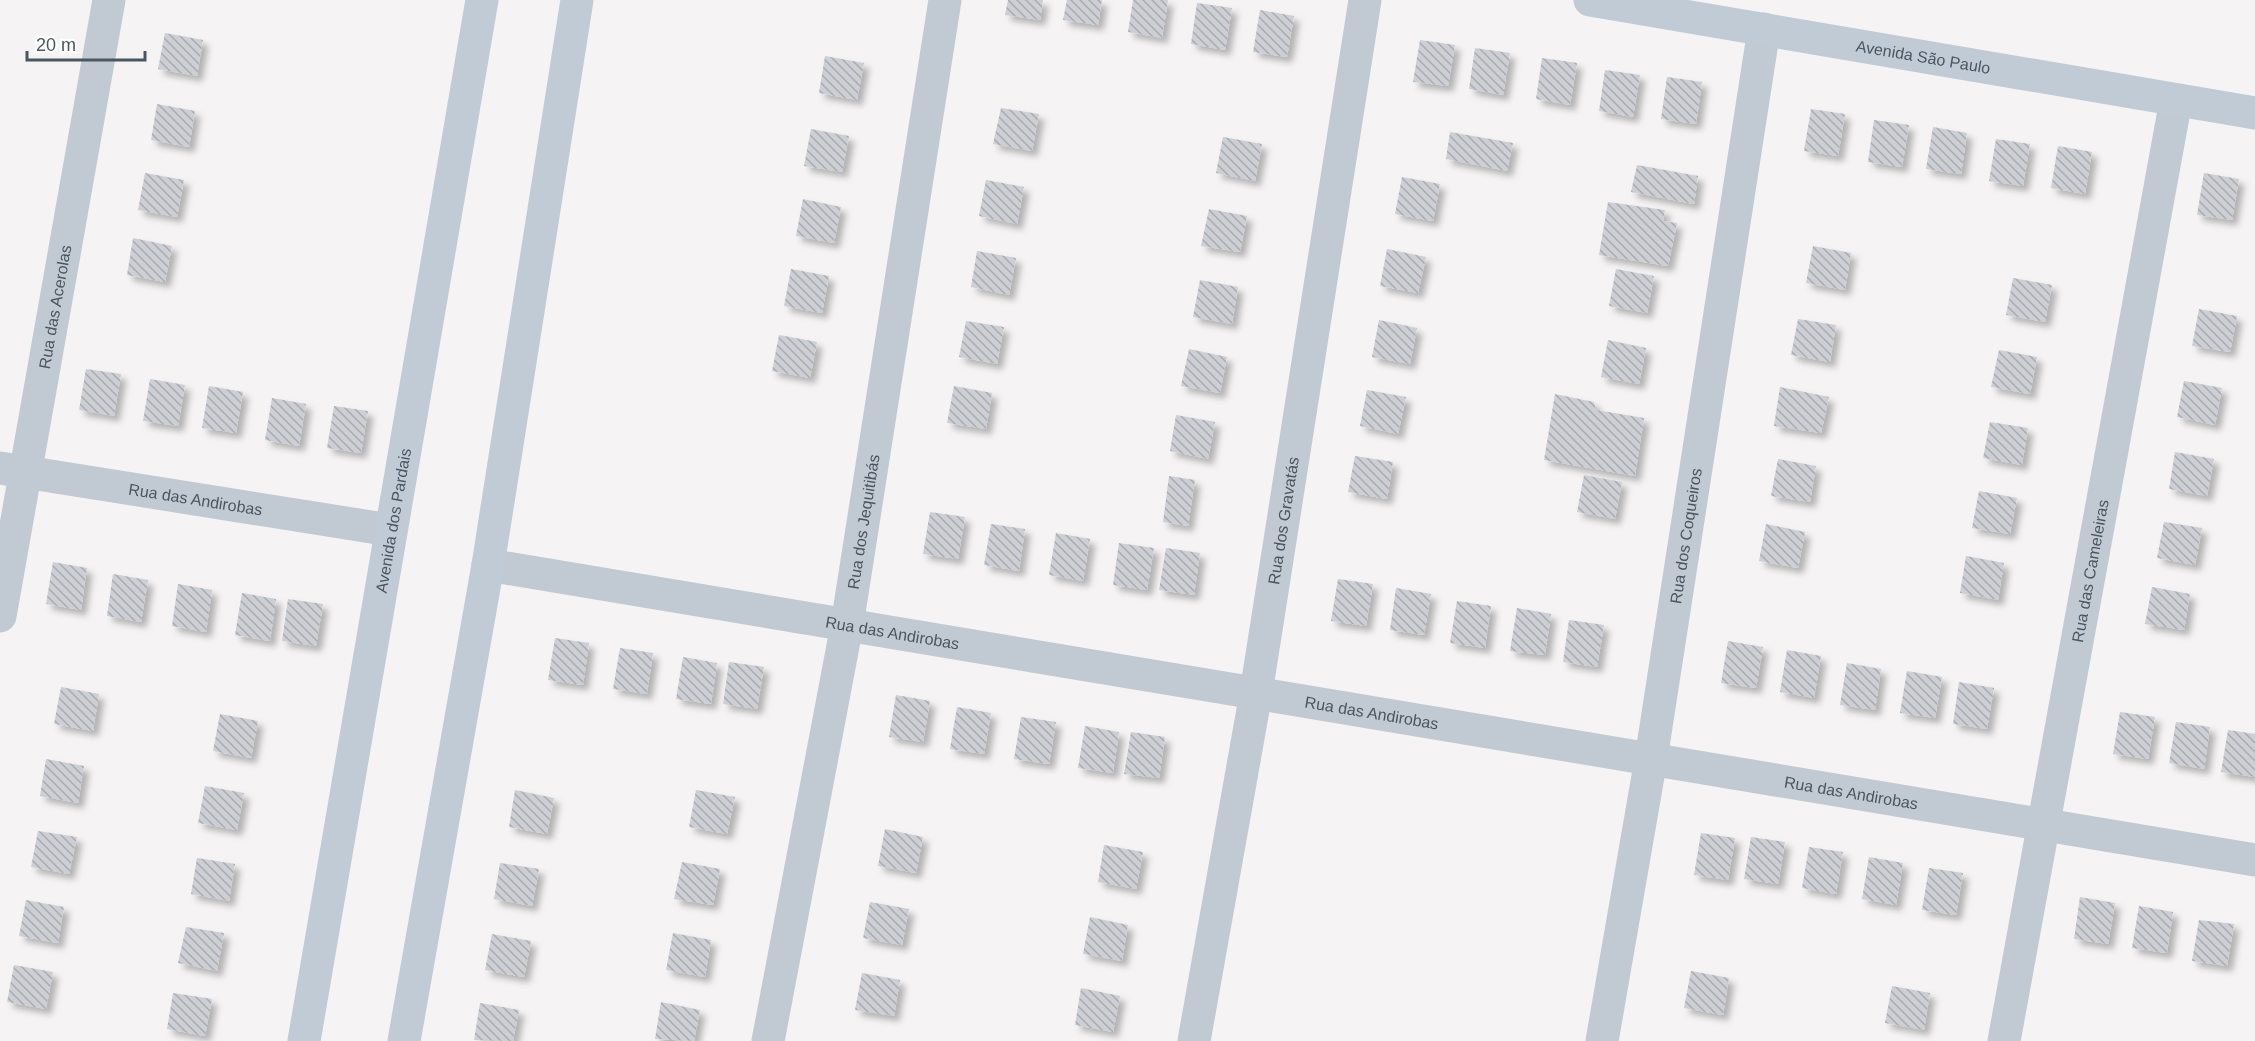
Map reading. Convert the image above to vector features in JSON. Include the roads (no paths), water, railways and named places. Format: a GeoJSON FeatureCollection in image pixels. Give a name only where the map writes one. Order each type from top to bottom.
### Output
{"type":"FeatureCollection","features":[{"type":"Feature","properties":{"kind":"street","name":"Rua das Acerolas"},"geometry":{"type":"LineString","coordinates":[[0,616],[13,470],[109,0]]}},
{"type":"Feature","properties":{"kind":"street","name":"Avenida dos Pardais"},"geometry":{"type":"LineString","coordinates":[[304,1041],[482,0]]}},
{"type":"Feature","properties":{"kind":"street"},"geometry":{"type":"LineString","coordinates":[[404,1041],[488,565],[577,0]]}},
{"type":"Feature","properties":{"kind":"street","name":"Rua dos Jequitibás"},"geometry":{"type":"LineString","coordinates":[[768,1041],[847,625],[945,0]]}},
{"type":"Feature","properties":{"kind":"street","name":"Rua dos Gravatás"},"geometry":{"type":"LineString","coordinates":[[1194,1041],[1256,693],[1365,0]]}},
{"type":"Feature","properties":{"kind":"street","name":"Avenida São Paulo"},"geometry":{"type":"LineString","coordinates":[[1590,0],[2255,113]]}},
{"type":"Feature","properties":{"kind":"street","name":"Rua dos Coqueiros"},"geometry":{"type":"LineString","coordinates":[[1602,1041],[1651,759],[1764,29]]}},
{"type":"Feature","properties":{"kind":"street","name":"Rua das Cameleiras"},"geometry":{"type":"LineString","coordinates":[[2004,1041],[2176,100]]}},
{"type":"Feature","properties":{"kind":"street","name":"Rua das Andirobas"},"geometry":{"type":"LineString","coordinates":[[13,470],[390,530]]}},
{"type":"Feature","properties":{"kind":"street","name":"Rua das Andirobas"},"geometry":{"type":"LineString","coordinates":[[488,565],[2255,860]]}}]}
